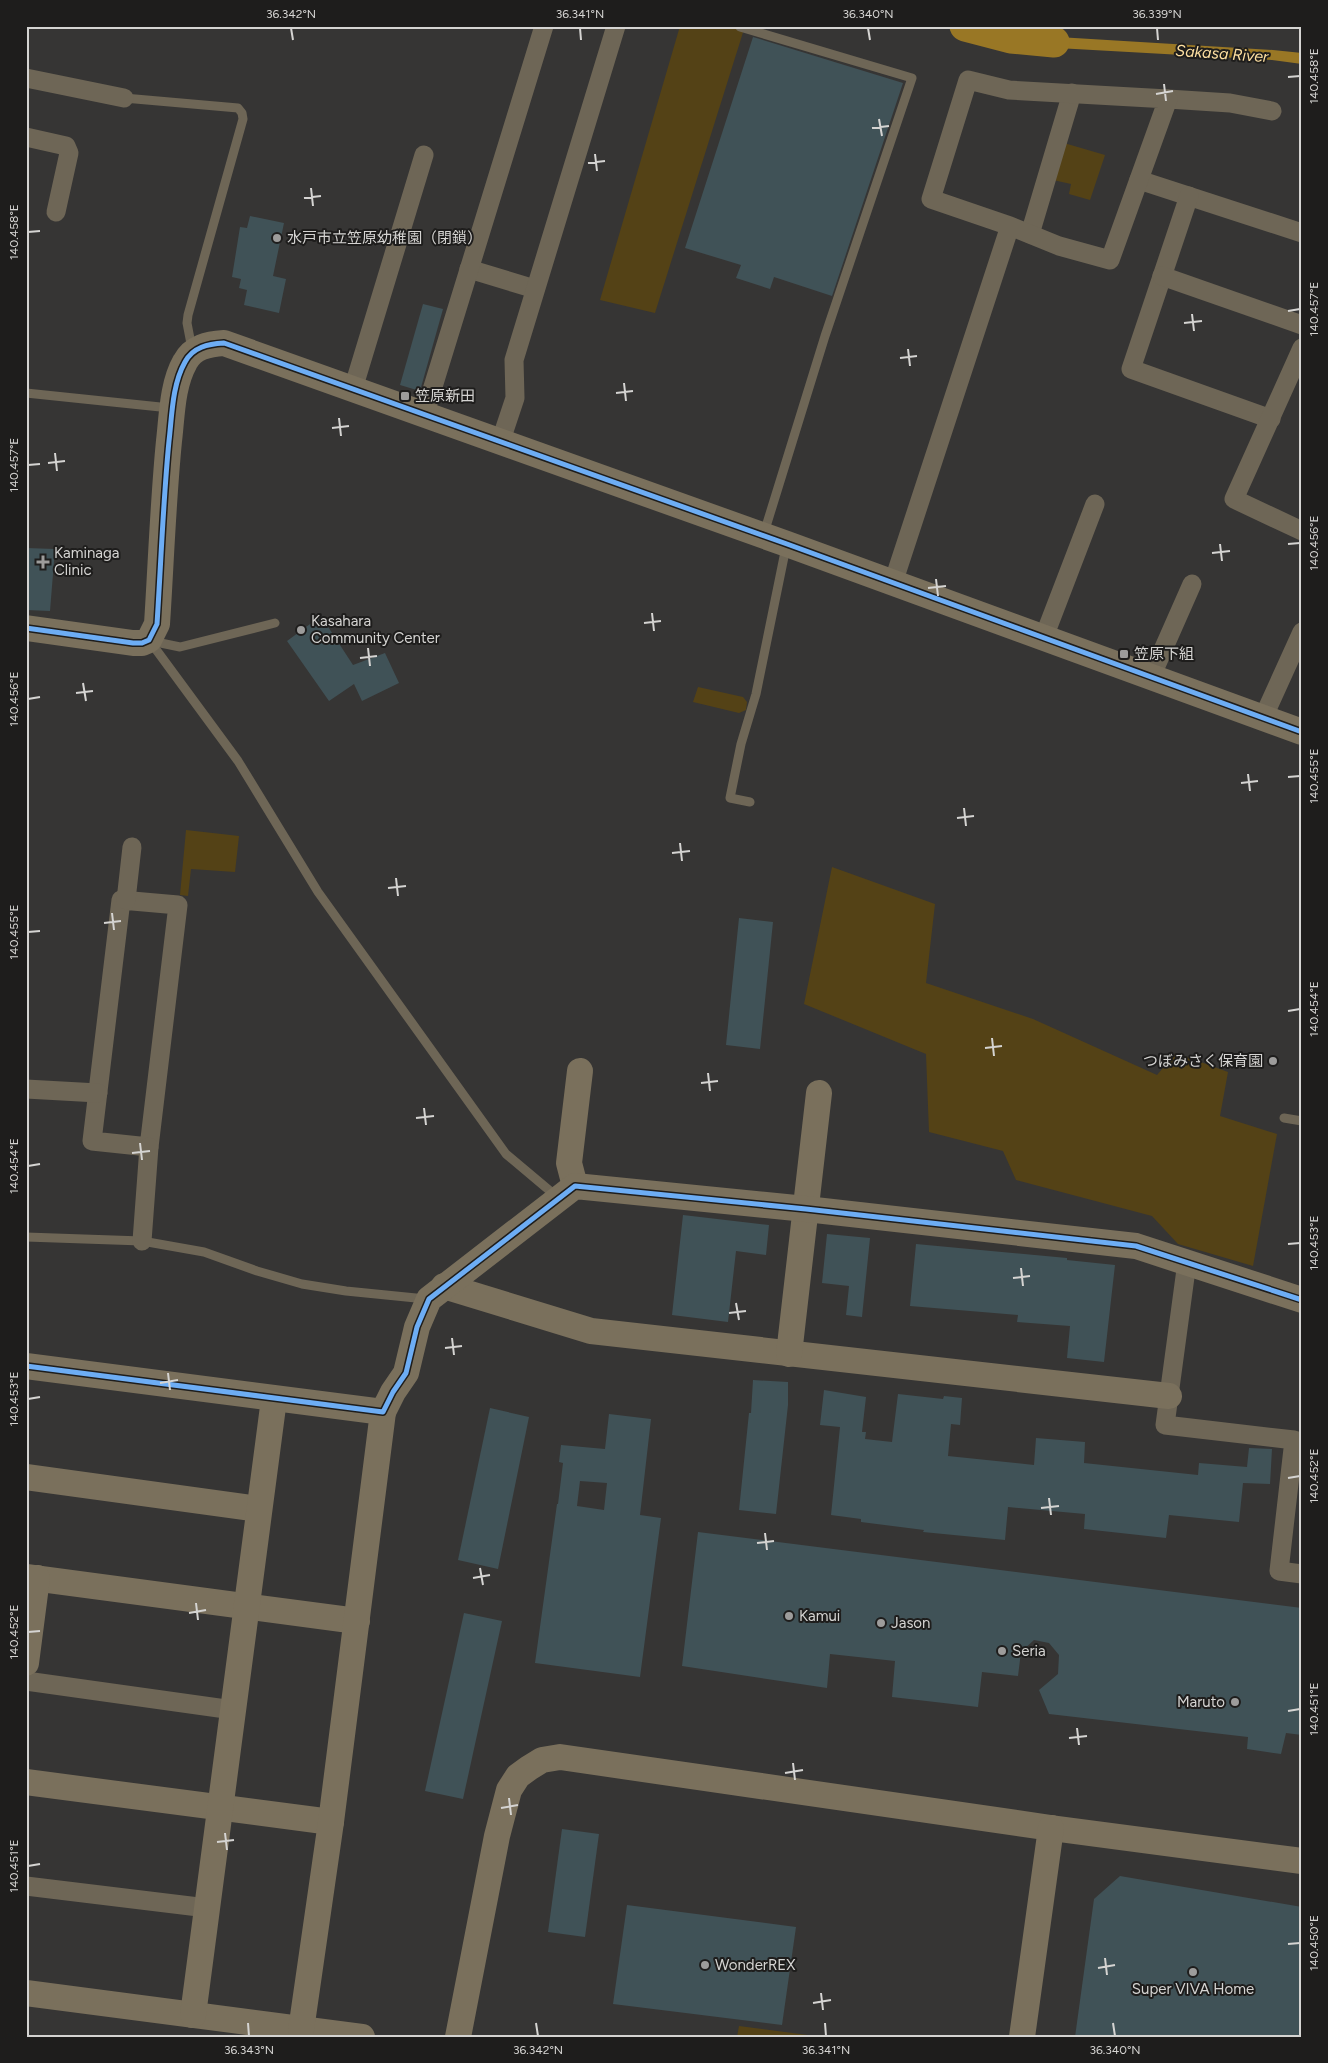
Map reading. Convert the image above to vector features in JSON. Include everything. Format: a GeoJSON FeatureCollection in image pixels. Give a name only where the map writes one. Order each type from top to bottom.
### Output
{"type":"FeatureCollection","features":[{"type":"Feature","properties":{"kind":"street"},"geometry":{"type":"LineString","coordinates":[[424,416],[544,26]]}},
{"type":"Feature","properties":{"kind":"street"},"geometry":{"type":"LineString","coordinates":[[500,443],[514,398],[514,360],[616,26]]}},
{"type":"Feature","properties":{"kind":"street"},"geometry":{"type":"LineString","coordinates":[[26,78],[124,98]]}},
{"type":"Feature","properties":{"kind":"street"},"geometry":{"type":"LineString","coordinates":[[1168,99],[1110,260],[1060,246],[1010,226],[931,199],[968,80],[1009,90],[1072,93],[1168,99],[1230,103],[1272,111]]}},
{"type":"Feature","properties":{"kind":"street"},"geometry":{"type":"LineString","coordinates":[[1030,234],[1072,93]]}},
{"type":"Feature","properties":{"kind":"street"},"geometry":{"type":"LineString","coordinates":[[26,137],[66,146],[69,153],[56,212]]}},
{"type":"Feature","properties":{"kind":"street"},"geometry":{"type":"LineString","coordinates":[[353,389],[424,155]]}},
{"type":"Feature","properties":{"kind":"street"},"geometry":{"type":"LineString","coordinates":[[1139,180],[1302,233]]}},
{"type":"Feature","properties":{"kind":"street"},"geometry":{"type":"LineString","coordinates":[[1189,196],[1131,369],[1271,419]]}},
{"type":"Feature","properties":{"kind":"street"},"geometry":{"type":"LineString","coordinates":[[894,583],[1010,226]]}},
{"type":"Feature","properties":{"kind":"street"},"geometry":{"type":"LineString","coordinates":[[469,269],[535,290]]}},
{"type":"Feature","properties":{"kind":"street"},"geometry":{"type":"LineString","coordinates":[[1162,276],[1302,325]]}},
{"type":"Feature","properties":{"kind":"street"},"geometry":{"type":"LineString","coordinates":[[26,628],[133,643],[142,643],[149,640],[157,624],[165,479],[172,408],[180,374],[185,362],[193,352],[202,346],[224,343],[1044,637],[1302,732]]}},
{"type":"Feature","properties":{"kind":"street"},"geometry":{"type":"LineString","coordinates":[[1302,348],[1234,499],[1302,531]]}},
{"type":"Feature","properties":{"kind":"street"},"geometry":{"type":"LineString","coordinates":[[1044,637],[1095,504]]}},
{"type":"Feature","properties":{"kind":"street"},"geometry":{"type":"LineString","coordinates":[[1151,677],[1192,584]]}},
{"type":"Feature","properties":{"kind":"street"},"geometry":{"type":"LineString","coordinates":[[1263,718],[1302,632]]}},
{"type":"Feature","properties":{"kind":"street"},"geometry":{"type":"LineString","coordinates":[[126,900],[132,847]]}},
{"type":"Feature","properties":{"kind":"street"},"geometry":{"type":"LineString","coordinates":[[142,1241],[149,1147],[178,905],[121,900],[92,1141],[149,1147]]}},
{"type":"Feature","properties":{"kind":"street"},"geometry":{"type":"LineString","coordinates":[[567,1192],[580,1071]]}},
{"type":"Feature","properties":{"kind":"street"},"geometry":{"type":"LineString","coordinates":[[26,1089],[98,1093]]}},
{"type":"Feature","properties":{"kind":"street"},"geometry":{"type":"LineString","coordinates":[[789,1354],[819,1093]]}},
{"type":"Feature","properties":{"kind":"street"},"geometry":{"type":"LineString","coordinates":[[301,2030],[331,1822],[384,1412],[393,1392],[406,1373],[417,1327],[437,1293],[567,1192],[806,1209],[1136,1246],[1302,1300]]}},
{"type":"Feature","properties":{"kind":"street"},"geometry":{"type":"LineString","coordinates":[[1186,1262],[1165,1425],[1294,1440],[1279,1571],[1302,1574]]}},
{"type":"Feature","properties":{"kind":"street"},"geometry":{"type":"LineString","coordinates":[[437,1293],[591,1331],[1169,1396]]}},
{"type":"Feature","properties":{"kind":"street"},"geometry":{"type":"LineString","coordinates":[[26,1366],[384,1412]]}},
{"type":"Feature","properties":{"kind":"street"},"geometry":{"type":"LineString","coordinates":[[193,2015],[274,1399]]}},
{"type":"Feature","properties":{"kind":"street"},"geometry":{"type":"LineString","coordinates":[[26,1477],[259,1509]]}},
{"type":"Feature","properties":{"kind":"street"},"geometry":{"type":"LineString","coordinates":[[26,1664],[32,1578],[357,1620]]}},
{"type":"Feature","properties":{"kind":"street"},"geometry":{"type":"LineString","coordinates":[[26,1681],[233,1710]]}},
{"type":"Feature","properties":{"kind":"street"},"geometry":{"type":"LineString","coordinates":[[458,2037],[497,1836],[509,1790],[518,1776],[542,1760],[560,1757],[1051,1828],[1302,1861]]}},
{"type":"Feature","properties":{"kind":"street"},"geometry":{"type":"LineString","coordinates":[[26,1782],[331,1822]]}},
{"type":"Feature","properties":{"kind":"street"},"geometry":{"type":"LineString","coordinates":[[1022,2037],[1051,1828]]}},
{"type":"Feature","properties":{"kind":"street"},"geometry":{"type":"LineString","coordinates":[[26,1886],[207,1908]]}},
{"type":"Feature","properties":{"kind":"street"},"geometry":{"type":"LineString","coordinates":[[26,1993],[362,2037]]}},
{"type":"Feature","properties":{"kind":"lane"},"geometry":{"type":"LineString","coordinates":[[740,26],[912,78],[825,336],[775,540],[756,694],[741,744],[730,798],[750,802]]}},
{"type":"Feature","properties":{"kind":"lane"},"geometry":{"type":"LineString","coordinates":[[124,98],[238,108],[242,113],[243,119],[188,315],[187,323],[193,352]]}},
{"type":"Feature","properties":{"kind":"lane"},"geometry":{"type":"LineString","coordinates":[[26,393],[172,408]]}},
{"type":"Feature","properties":{"kind":"lane"},"geometry":{"type":"LineString","coordinates":[[149,640],[180,646],[274,623]]}},
{"type":"Feature","properties":{"kind":"lane"},"geometry":{"type":"LineString","coordinates":[[149,640],[238,761],[318,892],[506,1154],[567,1192]]}},
{"type":"Feature","properties":{"kind":"lane"},"geometry":{"type":"LineString","coordinates":[[1284,1118],[1302,1121]]}},
{"type":"Feature","properties":{"kind":"lane"},"geometry":{"type":"LineString","coordinates":[[26,1237],[142,1241],[204,1252],[257,1271],[302,1284],[346,1291],[437,1293]]}},
{"type":"Feature","properties":{"kind":"shaded area"},"geometry":{"type":"Polygon","coordinates":[[[680,26],[745,26],[655,313],[600,300],[680,26]]]}},
{"type":"Feature","properties":{"kind":"shaded area"},"geometry":{"type":"Polygon","coordinates":[[[1064,143],[1105,155],[1090,200],[1069,194],[1071,184],[1053,180],[1064,143]]]}},
{"type":"Feature","properties":{"kind":"shaded area"},"geometry":{"type":"Polygon","coordinates":[[[698,687],[743,697],[747,702],[746,710],[739,713],[693,702],[698,687]]]}},
{"type":"Feature","properties":{"kind":"shaded area"},"geometry":{"type":"Polygon","coordinates":[[[186,830],[239,836],[235,872],[191,869],[188,896],[180,895],[186,830]]]}},
{"type":"Feature","properties":{"kind":"shaded area"},"geometry":{"type":"Polygon","coordinates":[[[832,867],[935,904],[926,983],[1033,1019],[1157,1075],[1176,1053],[1228,1072],[1220,1116],[1277,1134],[1253,1266],[1178,1244],[1152,1216],[1016,1180],[1003,1151],[929,1132],[926,1054],[804,1004],[832,867]]]}},
{"type":"Feature","properties":{"kind":"shaded area"},"geometry":{"type":"Polygon","coordinates":[[[739,2026],[823,2037],[737,2037],[739,2026]]]}},
{"type":"Feature","properties":{"kind":"water"},"geometry":{"type":"Polygon","coordinates":[[[1012,32],[1058,37],[1302,53],[1302,64],[1272,60],[1057,48],[1010,43],[1012,32]]]}},
{"type":"Feature","properties":{"kind":"building"},"geometry":{"type":"Polygon","coordinates":[[[753,37],[903,83],[832,296],[774,277],[770,289],[736,278],[741,265],[685,248],[753,37]]]}},
{"type":"Feature","properties":{"kind":"building"},"geometry":{"type":"Polygon","coordinates":[[[250,216],[284,223],[273,276],[286,279],[279,313],[244,305],[247,290],[239,288],[241,279],[232,277],[240,227],[247,228],[250,216]]]}},
{"type":"Feature","properties":{"kind":"building"},"geometry":{"type":"Polygon","coordinates":[[[423,304],[443,309],[420,391],[400,385],[423,304]]]}},
{"type":"Feature","properties":{"kind":"building"},"geometry":{"type":"Polygon","coordinates":[[[26,548],[55,549],[50,611],[26,610],[26,548]]]}},
{"type":"Feature","properties":{"kind":"building"},"geometry":{"type":"Polygon","coordinates":[[[321,616],[353,665],[385,653],[399,683],[362,701],[354,684],[329,701],[287,641],[321,616]]]}},
{"type":"Feature","properties":{"kind":"building"},"geometry":{"type":"Polygon","coordinates":[[[739,918],[773,922],[760,1049],[726,1045],[739,918]]]}},
{"type":"Feature","properties":{"kind":"building"},"geometry":{"type":"Polygon","coordinates":[[[683,1215],[769,1225],[766,1255],[736,1251],[728,1322],[672,1315],[683,1215]]]}},
{"type":"Feature","properties":{"kind":"building"},"geometry":{"type":"Polygon","coordinates":[[[827,1234],[870,1238],[862,1317],[846,1315],[849,1286],[822,1283],[827,1234]]]}},
{"type":"Feature","properties":{"kind":"building"},"geometry":{"type":"Polygon","coordinates":[[[916,1244],[1067,1258],[1067,1260],[1115,1265],[1104,1362],[1067,1358],[1070,1326],[1017,1322],[1018,1315],[910,1306],[916,1244]]]}},
{"type":"Feature","properties":{"kind":"building"},"geometry":{"type":"Polygon","coordinates":[[[753,1380],[788,1382],[788,1405],[776,1514],[739,1510],[749,1413],[751,1413],[753,1380]]]}},
{"type":"Feature","properties":{"kind":"building"},"geometry":{"type":"Polygon","coordinates":[[[824,1390],[866,1397],[862,1432],[866,1432],[865,1439],[892,1442],[898,1394],[943,1399],[944,1396],[962,1398],[960,1425],[951,1424],[948,1456],[1034,1465],[1036,1438],[1085,1442],[1084,1463],[1198,1475],[1199,1463],[1247,1467],[1249,1448],[1272,1449],[1270,1484],[1243,1483],[1239,1522],[1169,1515],[1166,1538],[1084,1529],[1085,1514],[1008,1507],[1005,1540],[923,1532],[924,1530],[861,1522],[861,1519],[831,1515],[840,1427],[820,1425],[824,1390]]]}},
{"type":"Feature","properties":{"kind":"building"},"geometry":{"type":"Polygon","coordinates":[[[490,1408],[529,1417],[498,1569],[458,1560],[490,1408]]]}},
{"type":"Feature","properties":{"kind":"building"},"geometry":{"type":"Polygon","coordinates":[[[609,1414],[651,1419],[640,1515],[661,1518],[640,1677],[535,1663],[563,1463],[559,1462],[561,1445],[605,1449],[609,1414]],[[580,1481],[577,1506],[604,1510],[607,1483],[580,1481]]]}},
{"type":"Feature","properties":{"kind":"building"},"geometry":{"type":"Polygon","coordinates":[[[698,1532],[1302,1608],[1302,1735],[1286,1733],[1281,1754],[1247,1749],[1248,1737],[1049,1714],[1039,1690],[1058,1674],[1059,1655],[1049,1643],[1034,1640],[1021,1652],[1018,1676],[982,1672],[978,1707],[892,1697],[895,1661],[830,1654],[827,1688],[682,1666],[698,1532]]]}},
{"type":"Feature","properties":{"kind":"building"},"geometry":{"type":"Polygon","coordinates":[[[464,1613],[502,1621],[463,1799],[425,1791],[464,1613]]]}},
{"type":"Feature","properties":{"kind":"building"},"geometry":{"type":"Polygon","coordinates":[[[562,1829],[599,1834],[585,1937],[548,1932],[562,1829]]]}},
{"type":"Feature","properties":{"kind":"building","name":"Super VIVA Home"},"geometry":{"type":"Polygon","coordinates":[[[1120,1876],[1302,1907],[1302,2037],[1075,2037],[1094,1899],[1120,1876]]]}},
{"type":"Feature","properties":{"kind":"building","name":"WonderREX"},"geometry":{"type":"Polygon","coordinates":[[[627,1905],[796,1927],[782,2025],[613,2004],[627,1905]]]}},
{"type":"Feature","properties":{"kind":"waterway","name":"Sakasa River"},"geometry":{"type":"LineString","coordinates":[[965,26],[1011,38],[1054,42]]}},
{"type":"Feature","properties":{"kind":"cycle path"},"geometry":{"type":"LineString","coordinates":[[26,628],[133,643],[142,643],[149,640],[157,624],[167,464],[173,401],[177,381],[185,362],[192,353],[207,345],[224,343],[787,544],[1302,732]]}},
{"type":"Feature","properties":{"kind":"cycle path"},"geometry":{"type":"LineString","coordinates":[[26,1366],[383,1412],[393,1392],[406,1373],[417,1327],[429,1299],[575,1186],[806,1209],[1136,1246],[1302,1300]]}},
{"type":"Feature","properties":{"kind":"place","name":"水戸市立笠原幼稚園（閉鎖）"},"geometry":{"type":"Point","coordinates":[277,238]}},
{"type":"Feature","properties":{"kind":"place","name":"笠原新田"},"geometry":{"type":"Point","coordinates":[405,396]}},
{"type":"Feature","properties":{"kind":"place","name":"Kaminaga Clinic"},"geometry":{"type":"Point","coordinates":[43,562]}},
{"type":"Feature","properties":{"kind":"place","name":"Kasahara Community Center"},"geometry":{"type":"Point","coordinates":[301,630]}},
{"type":"Feature","properties":{"kind":"place","name":"笠原下組"},"geometry":{"type":"Point","coordinates":[1124,654]}},
{"type":"Feature","properties":{"kind":"place","name":"つぼみさく保育園"},"geometry":{"type":"Point","coordinates":[1273,1061]}},
{"type":"Feature","properties":{"kind":"place","name":"Kamui"},"geometry":{"type":"Point","coordinates":[789,1616]}},
{"type":"Feature","properties":{"kind":"place","name":"Jason"},"geometry":{"type":"Point","coordinates":[881,1623]}},
{"type":"Feature","properties":{"kind":"place","name":"Seria"},"geometry":{"type":"Point","coordinates":[1002,1651]}},
{"type":"Feature","properties":{"kind":"place","name":"Maruto"},"geometry":{"type":"Point","coordinates":[1235,1702]}},
{"type":"Feature","properties":{"kind":"place","name":"WonderREX"},"geometry":{"type":"Point","coordinates":[705,1965]}},
{"type":"Feature","properties":{"kind":"place","name":"Super VIVA Home"},"geometry":{"type":"Point","coordinates":[1193,1972]}}]}
